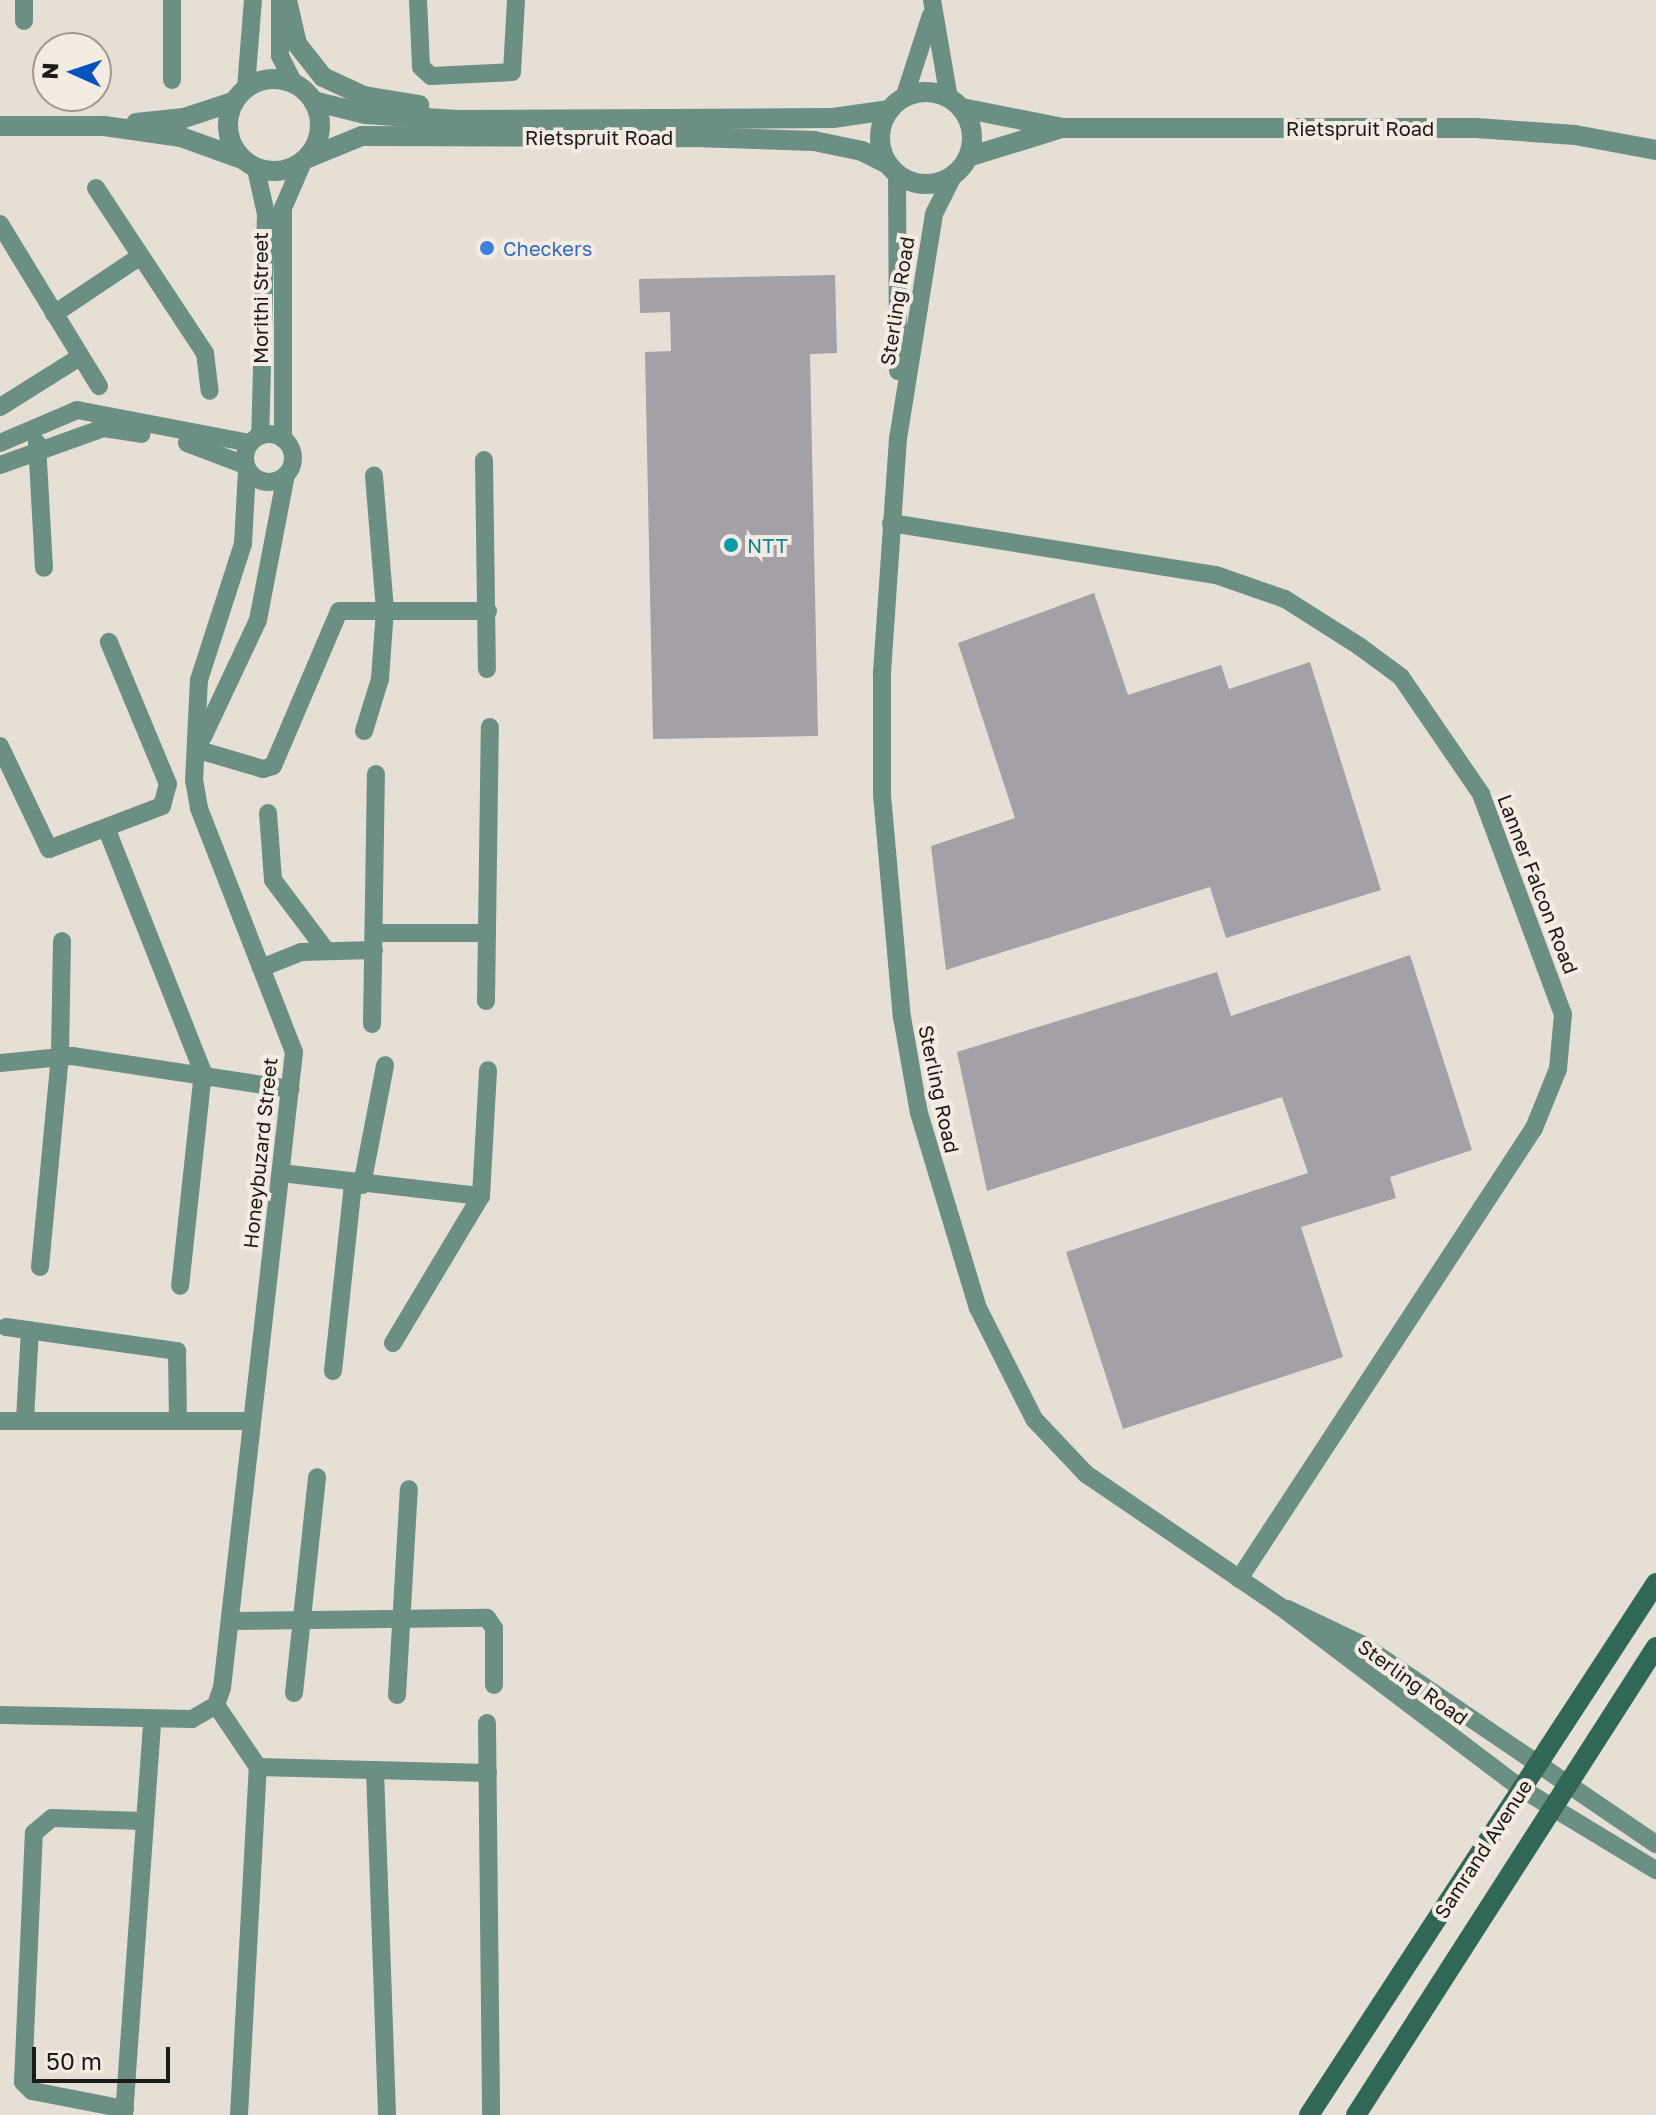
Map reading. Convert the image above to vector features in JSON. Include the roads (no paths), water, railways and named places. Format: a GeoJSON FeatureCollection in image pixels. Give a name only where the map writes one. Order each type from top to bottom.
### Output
{"type":"FeatureCollection","features":[{"type":"Feature","properties":{"kind":"main road","name":"Samrand Avenue"},"geometry":{"type":"LineString","coordinates":[[1309,2115],[1656,1583]]}},
{"type":"Feature","properties":{"kind":"main road","name":"Samrand Avenue"},"geometry":{"type":"LineString","coordinates":[[1356,2115],[1566,1782],[1656,1647]]}},
{"type":"Feature","properties":{"kind":"street"},"geometry":{"type":"LineString","coordinates":[[24,0],[24,21]]}},
{"type":"Feature","properties":{"kind":"street"},"geometry":{"type":"LineString","coordinates":[[172,0],[172,80]]}},
{"type":"Feature","properties":{"kind":"street"},"geometry":{"type":"LineString","coordinates":[[249,164],[228,132],[240,95],[253,0]]}},
{"type":"Feature","properties":{"kind":"street"},"geometry":{"type":"LineString","coordinates":[[104,126],[181,137],[272,172],[305,160],[319,130],[313,101],[294,83],[280,56],[280,0]]}},
{"type":"Feature","properties":{"kind":"street"},"geometry":{"type":"LineString","coordinates":[[287,0],[308,62],[343,88],[395,102],[545,121]]}},
{"type":"Feature","properties":{"kind":"street"},"geometry":{"type":"LineString","coordinates":[[418,0],[421,67],[431,76],[512,72],[516,0]]}},
{"type":"Feature","properties":{"kind":"street"},"geometry":{"type":"LineString","coordinates":[[932,6],[955,103],[972,137],[968,157],[953,176],[925,184],[893,170],[880,144],[932,6]]}},
{"type":"Feature","properties":{"kind":"street"},"geometry":{"type":"LineString","coordinates":[[0,126],[104,126],[184,118],[278,79],[294,83]]}},
{"type":"Feature","properties":{"kind":"street"},"geometry":{"type":"LineString","coordinates":[[896,104],[926,92],[955,103]]}},
{"type":"Feature","properties":{"kind":"street","name":"Rietspruit Road"},"geometry":{"type":"LineString","coordinates":[[313,101],[365,114],[545,121],[833,118],[896,104]]}},
{"type":"Feature","properties":{"kind":"street","name":"Rietspruit Road"},"geometry":{"type":"LineString","coordinates":[[955,103],[1063,128],[1476,128],[1575,135],[1656,150]]}},
{"type":"Feature","properties":{"kind":"street","name":"Rietspruit Road"},"geometry":{"type":"LineString","coordinates":[[968,157],[1063,128]]}},
{"type":"Feature","properties":{"kind":"street","name":"Rietspruit Road"},"geometry":{"type":"LineString","coordinates":[[305,160],[362,136],[694,137],[827,143],[893,170]]}},
{"type":"Feature","properties":{"kind":"street","name":"Morithi Street"},"geometry":{"type":"LineString","coordinates":[[286,475],[293,461],[283,439],[283,208],[305,160]]}},
{"type":"Feature","properties":{"kind":"street","name":"Morithi Street"},"geometry":{"type":"LineString","coordinates":[[246,467],[255,439],[266,214],[249,164]]}},
{"type":"Feature","properties":{"kind":"street","name":"Sterling Road"},"geometry":{"type":"LineString","coordinates":[[893,170],[898,438]]}},
{"type":"Feature","properties":{"kind":"street","name":"Sterling Road"},"geometry":{"type":"LineString","coordinates":[[953,176],[934,214],[898,438],[891,523],[882,795],[897,972],[919,1113],[966,1278],[1047,1438],[1086,1474],[1281,1607],[1522,1789],[1656,1870]]}},
{"type":"Feature","properties":{"kind":"street"},"geometry":{"type":"LineString","coordinates":[[96,188],[205,353],[210,391]]}},
{"type":"Feature","properties":{"kind":"street"},"geometry":{"type":"LineString","coordinates":[[0,224],[99,386]]}},
{"type":"Feature","properties":{"kind":"street"},"geometry":{"type":"LineString","coordinates":[[54,314],[139,257]]}},
{"type":"Feature","properties":{"kind":"street"},"geometry":{"type":"LineString","coordinates":[[0,407],[80,357]]}},
{"type":"Feature","properties":{"kind":"street"},"geometry":{"type":"LineString","coordinates":[[283,439],[255,439],[158,431],[104,428],[8,462],[2,439],[77,410],[158,431],[202,446],[246,467],[266,482],[286,475]]}},
{"type":"Feature","properties":{"kind":"street"},"geometry":{"type":"LineString","coordinates":[[31,429],[41,450],[44,568]]}},
{"type":"Feature","properties":{"kind":"street"},"geometry":{"type":"LineString","coordinates":[[484,460],[487,669]]}},
{"type":"Feature","properties":{"kind":"street","name":"Honeybuzard Street"},"geometry":{"type":"LineString","coordinates":[[216,1705],[230,1621],[249,1421],[291,1089],[290,1033],[261,968],[199,808],[194,750],[203,662],[247,524],[246,467]]}},
{"type":"Feature","properties":{"kind":"street","name":"Honeybuzard Street"},"geometry":{"type":"LineString","coordinates":[[219,854],[206,804],[202,751],[213,709],[258,620],[286,475]]}},
{"type":"Feature","properties":{"kind":"street"},"geometry":{"type":"LineString","coordinates":[[364,731],[383,666],[385,610],[374,475]]}},
{"type":"Feature","properties":{"kind":"street","name":"Lanner Falcon Road"},"geometry":{"type":"LineString","coordinates":[[891,523],[1216,575],[1285,599],[1359,646],[1401,677],[1481,794],[1563,1014],[1558,1069],[1534,1128],[1239,1579]]}},
{"type":"Feature","properties":{"kind":"street"},"geometry":{"type":"LineString","coordinates":[[202,751],[263,769],[273,766],[336,614],[385,610],[488,611]]}},
{"type":"Feature","properties":{"kind":"street"},"geometry":{"type":"LineString","coordinates":[[0,746],[49,849],[107,830],[162,806],[168,793],[109,642]]}},
{"type":"Feature","properties":{"kind":"street"},"geometry":{"type":"LineString","coordinates":[[486,1001],[490,727]]}},
{"type":"Feature","properties":{"kind":"street"},"geometry":{"type":"LineString","coordinates":[[372,1024],[376,774]]}},
{"type":"Feature","properties":{"kind":"street"},"geometry":{"type":"LineString","coordinates":[[268,813],[273,880],[325,949]]}},
{"type":"Feature","properties":{"kind":"street"},"geometry":{"type":"LineString","coordinates":[[107,830],[203,1072],[180,1286]]}},
{"type":"Feature","properties":{"kind":"street"},"geometry":{"type":"LineString","coordinates":[[261,968],[325,949],[487,933]]}},
{"type":"Feature","properties":{"kind":"street"},"geometry":{"type":"LineString","coordinates":[[40,1267],[60,1055],[62,941]]}},
{"type":"Feature","properties":{"kind":"street"},"geometry":{"type":"LineString","coordinates":[[0,1063],[60,1055],[203,1072],[291,1089]]}},
{"type":"Feature","properties":{"kind":"street"},"geometry":{"type":"LineString","coordinates":[[333,1371],[358,1185],[385,1065]]}},
{"type":"Feature","properties":{"kind":"street"},"geometry":{"type":"LineString","coordinates":[[393,1343],[481,1196],[488,1070]]}},
{"type":"Feature","properties":{"kind":"street"},"geometry":{"type":"LineString","coordinates":[[281,1173],[358,1185],[481,1196]]}},
{"type":"Feature","properties":{"kind":"street"},"geometry":{"type":"LineString","coordinates":[[6,1327],[177,1351],[178,1420]]}},
{"type":"Feature","properties":{"kind":"street"},"geometry":{"type":"LineString","coordinates":[[25,1419],[30,1330]]}},
{"type":"Feature","properties":{"kind":"street"},"geometry":{"type":"LineString","coordinates":[[0,1421],[249,1421]]}},
{"type":"Feature","properties":{"kind":"street"},"geometry":{"type":"LineString","coordinates":[[294,1693],[317,1477]]}},
{"type":"Feature","properties":{"kind":"street"},"geometry":{"type":"LineString","coordinates":[[397,1695],[409,1489]]}},
{"type":"Feature","properties":{"kind":"street","name":"Sterling Road"},"geometry":{"type":"LineString","coordinates":[[1281,1607],[1363,1645],[1656,1844]]}},
{"type":"Feature","properties":{"kind":"street"},"geometry":{"type":"LineString","coordinates":[[230,1621],[490,1620],[494,1685]]}},
{"type":"Feature","properties":{"kind":"street"},"geometry":{"type":"LineString","coordinates":[[0,1715],[192,1719],[216,1705],[258,1767],[239,2115]]}},
{"type":"Feature","properties":{"kind":"street"},"geometry":{"type":"LineString","coordinates":[[142,1821],[52,1818],[34,1833],[23,2082],[32,2091],[124,2112],[142,1821],[152,1720]]}},
{"type":"Feature","properties":{"kind":"street"},"geometry":{"type":"LineString","coordinates":[[487,1723],[491,2115]]}},
{"type":"Feature","properties":{"kind":"street"},"geometry":{"type":"LineString","coordinates":[[258,1767],[488,1773]]}},
{"type":"Feature","properties":{"kind":"street"},"geometry":{"type":"LineString","coordinates":[[375,1770],[387,2115]]}},
{"type":"Feature","properties":{"kind":"place","name":"Checkers"},"geometry":{"type":"Point","coordinates":[487,248]}},
{"type":"Feature","properties":{"kind":"place","name":"NTT"},"geometry":{"type":"Point","coordinates":[731,545]}}]}
